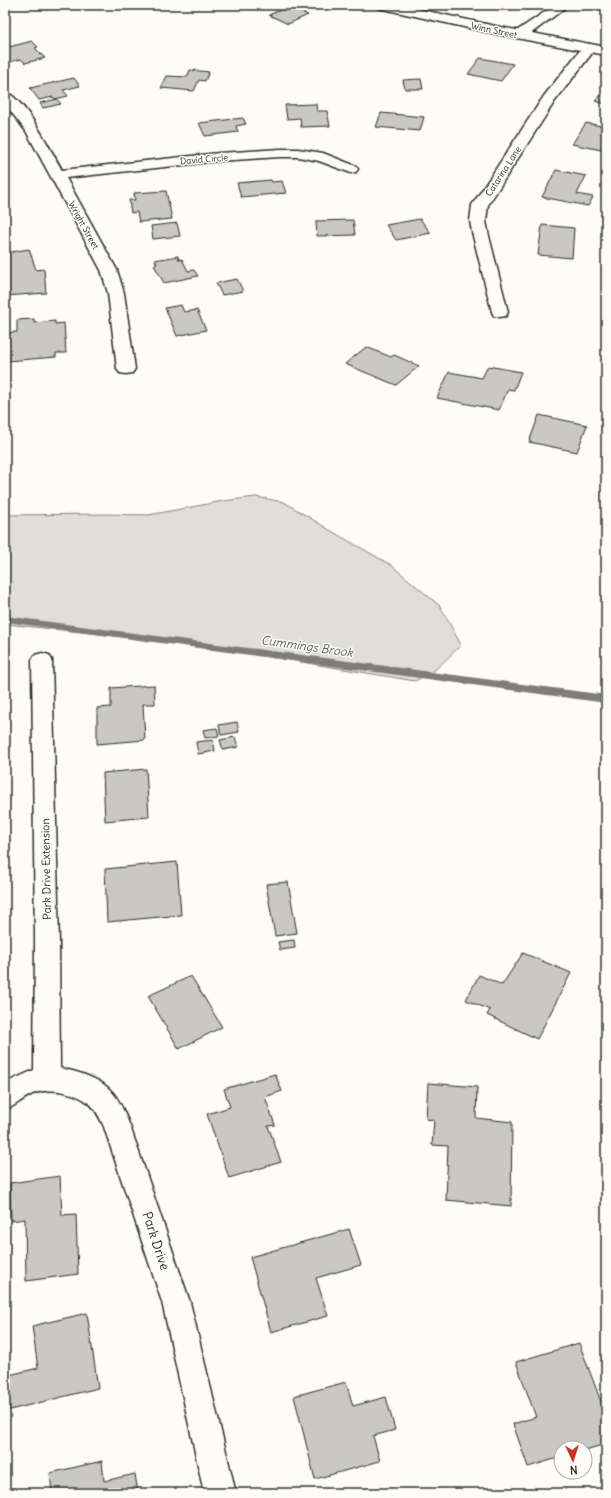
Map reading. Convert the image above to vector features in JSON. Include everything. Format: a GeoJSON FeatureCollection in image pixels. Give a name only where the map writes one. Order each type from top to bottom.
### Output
{"type":"FeatureCollection","features":[{"type":"Feature","properties":{"kind":"street","name":"Winn Street"},"geometry":{"type":"LineString","coordinates":[[383,5],[606,52]]}},
{"type":"Feature","properties":{"kind":"street"},"geometry":{"type":"LineString","coordinates":[[520,35],[563,5]]}},
{"type":"Feature","properties":{"kind":"street","name":"Catarina Lane"},"geometry":{"type":"LineString","coordinates":[[500,312],[480,232],[478,221],[480,205],[549,100],[589,48]]}},
{"type":"Feature","properties":{"kind":"street","name":"Wright Street"},"geometry":{"type":"LineString","coordinates":[[5,96],[18,110],[33,131],[109,270],[116,293],[126,369]]}},
{"type":"Feature","properties":{"kind":"street","name":"David Circle"},"geometry":{"type":"LineString","coordinates":[[56,175],[205,158],[280,153],[298,153],[323,157],[351,169]]}},
{"type":"Feature","properties":{"kind":"street","name":"Park Drive Extension"},"geometry":{"type":"LineString","coordinates":[[42,660],[47,942],[46,1079]]}},
{"type":"Feature","properties":{"kind":"street","name":"Park Drive"},"geometry":{"type":"LineString","coordinates":[[5,1098],[26,1084],[46,1079],[67,1080],[100,1096],[117,1126],[176,1302],[220,1493]]}},
{"type":"Feature","properties":{"kind":"shaded area"},"geometry":{"type":"Polygon","coordinates":[[[256,497],[284,502],[391,565],[440,606],[461,645],[434,671],[415,681],[193,644],[5,624],[5,515],[149,515],[223,501],[256,497]]]}},
{"type":"Feature","properties":{"kind":"building"},"geometry":{"type":"Polygon","coordinates":[[[506,5],[527,5],[522,9],[506,5]]]}},
{"type":"Feature","properties":{"kind":"building"},"geometry":{"type":"Polygon","coordinates":[[[289,6],[308,15],[288,24],[269,15],[289,6]]]}},
{"type":"Feature","properties":{"kind":"building"},"geometry":{"type":"Polygon","coordinates":[[[32,41],[38,47],[35,48],[45,58],[25,63],[21,59],[10,62],[5,56],[5,48],[32,41]]]}},
{"type":"Feature","properties":{"kind":"building"},"geometry":{"type":"Polygon","coordinates":[[[480,58],[513,64],[501,81],[468,74],[480,58]]]}},
{"type":"Feature","properties":{"kind":"building"},"geometry":{"type":"Polygon","coordinates":[[[190,70],[209,72],[205,81],[199,80],[194,91],[161,88],[167,76],[187,77],[190,70]]]}},
{"type":"Feature","properties":{"kind":"building"},"geometry":{"type":"Polygon","coordinates":[[[74,78],[80,86],[63,90],[68,96],[55,99],[53,97],[39,100],[30,88],[74,78]]]}},
{"type":"Feature","properties":{"kind":"building"},"geometry":{"type":"Polygon","coordinates":[[[421,79],[423,89],[405,89],[403,80],[421,79]]]}},
{"type":"Feature","properties":{"kind":"building"},"geometry":{"type":"Polygon","coordinates":[[[606,90],[606,104],[595,101],[606,90]]]}},
{"type":"Feature","properties":{"kind":"building"},"geometry":{"type":"Polygon","coordinates":[[[57,99],[61,104],[43,108],[40,103],[57,99]]]}},
{"type":"Feature","properties":{"kind":"building"},"geometry":{"type":"Polygon","coordinates":[[[316,104],[317,111],[327,111],[330,126],[301,127],[300,118],[287,119],[285,105],[316,104]]]}},
{"type":"Feature","properties":{"kind":"building"},"geometry":{"type":"Polygon","coordinates":[[[381,113],[424,117],[420,131],[376,127],[381,113]]]}},
{"type":"Feature","properties":{"kind":"building"},"geometry":{"type":"Polygon","coordinates":[[[243,118],[246,124],[236,126],[238,132],[205,136],[199,123],[243,118]]]}},
{"type":"Feature","properties":{"kind":"building"},"geometry":{"type":"Polygon","coordinates":[[[586,123],[606,127],[606,151],[572,144],[586,123]]]}},
{"type":"Feature","properties":{"kind":"building"},"geometry":{"type":"Polygon","coordinates":[[[556,170],[586,176],[577,194],[593,197],[588,206],[542,197],[556,170]]]}},
{"type":"Feature","properties":{"kind":"building"},"geometry":{"type":"Polygon","coordinates":[[[271,180],[272,182],[282,181],[286,193],[241,197],[237,183],[271,180]]]}},
{"type":"Feature","properties":{"kind":"building"},"geometry":{"type":"Polygon","coordinates":[[[166,191],[172,219],[139,222],[137,212],[131,213],[129,200],[135,200],[134,193],[166,191]]]}},
{"type":"Feature","properties":{"kind":"building"},"geometry":{"type":"Polygon","coordinates":[[[420,219],[431,233],[396,240],[386,225],[420,219]]]}},
{"type":"Feature","properties":{"kind":"building"},"geometry":{"type":"Polygon","coordinates":[[[353,220],[355,235],[317,236],[316,221],[353,220]]]}},
{"type":"Feature","properties":{"kind":"building"},"geometry":{"type":"Polygon","coordinates":[[[177,223],[180,236],[153,239],[151,226],[177,223]]]}},
{"type":"Feature","properties":{"kind":"building"},"geometry":{"type":"Polygon","coordinates":[[[542,225],[574,228],[572,258],[538,255],[542,225]]]}},
{"type":"Feature","properties":{"kind":"building"},"geometry":{"type":"Polygon","coordinates":[[[29,249],[36,270],[44,269],[46,293],[5,296],[5,253],[29,249]]]}},
{"type":"Feature","properties":{"kind":"building"},"geometry":{"type":"Polygon","coordinates":[[[178,256],[179,260],[182,259],[188,271],[194,270],[198,276],[164,283],[154,265],[157,264],[155,260],[178,256]]]}},
{"type":"Feature","properties":{"kind":"building"},"geometry":{"type":"Polygon","coordinates":[[[237,279],[243,291],[222,295],[216,283],[237,279]]]}},
{"type":"Feature","properties":{"kind":"building"},"geometry":{"type":"Polygon","coordinates":[[[181,305],[184,312],[197,310],[206,330],[177,336],[165,308],[181,305]]]}},
{"type":"Feature","properties":{"kind":"building"},"geometry":{"type":"Polygon","coordinates":[[[34,319],[34,323],[55,321],[55,324],[64,323],[66,353],[56,353],[56,357],[7,361],[5,333],[17,332],[17,320],[34,319]]]}},
{"type":"Feature","properties":{"kind":"building"},"geometry":{"type":"Polygon","coordinates":[[[366,347],[391,357],[394,355],[419,366],[396,385],[345,364],[366,347]]]}},
{"type":"Feature","properties":{"kind":"building"},"geometry":{"type":"Polygon","coordinates":[[[488,366],[521,372],[514,390],[508,389],[499,410],[437,398],[449,372],[482,378],[488,366]]]}},
{"type":"Feature","properties":{"kind":"building"},"geometry":{"type":"Polygon","coordinates":[[[539,415],[587,425],[577,452],[529,442],[539,415]]]}},
{"type":"Feature","properties":{"kind":"building"},"geometry":{"type":"Polygon","coordinates":[[[154,685],[155,704],[143,704],[145,740],[97,744],[97,708],[111,707],[111,688],[154,685]]]}},
{"type":"Feature","properties":{"kind":"building"},"geometry":{"type":"Polygon","coordinates":[[[237,722],[239,732],[221,735],[219,725],[237,722]]]}},
{"type":"Feature","properties":{"kind":"building"},"geometry":{"type":"Polygon","coordinates":[[[217,728],[219,736],[205,738],[203,730],[217,728]]]}},
{"type":"Feature","properties":{"kind":"building"},"geometry":{"type":"Polygon","coordinates":[[[235,737],[238,747],[223,750],[220,740],[235,737]]]}},
{"type":"Feature","properties":{"kind":"building"},"geometry":{"type":"Polygon","coordinates":[[[213,740],[215,751],[198,754],[196,742],[213,740]]]}},
{"type":"Feature","properties":{"kind":"building"},"geometry":{"type":"Polygon","coordinates":[[[146,769],[149,817],[105,821],[103,773],[146,769]]]}},
{"type":"Feature","properties":{"kind":"building"},"geometry":{"type":"Polygon","coordinates":[[[177,862],[181,915],[107,922],[105,869],[177,862]]]}},
{"type":"Feature","properties":{"kind":"building"},"geometry":{"type":"Polygon","coordinates":[[[288,882],[297,933],[275,936],[266,884],[288,882]]]}},
{"type":"Feature","properties":{"kind":"building"},"geometry":{"type":"Polygon","coordinates":[[[294,940],[295,948],[280,950],[278,942],[294,940]]]}},
{"type":"Feature","properties":{"kind":"building"},"geometry":{"type":"Polygon","coordinates":[[[523,953],[571,973],[537,1039],[487,1015],[490,1010],[466,1000],[479,975],[502,985],[523,953]]]}},
{"type":"Feature","properties":{"kind":"building"},"geometry":{"type":"Polygon","coordinates":[[[191,976],[222,1027],[179,1049],[148,996],[191,976]]]}},
{"type":"Feature","properties":{"kind":"building"},"geometry":{"type":"Polygon","coordinates":[[[275,1074],[282,1091],[265,1097],[275,1125],[268,1126],[281,1162],[229,1178],[207,1114],[230,1107],[224,1089],[275,1074]]]}},
{"type":"Feature","properties":{"kind":"building"},"geometry":{"type":"Polygon","coordinates":[[[428,1083],[477,1087],[476,1118],[512,1122],[511,1206],[446,1200],[448,1146],[432,1145],[434,1120],[426,1119],[428,1083]]]}},
{"type":"Feature","properties":{"kind":"building"},"geometry":{"type":"Polygon","coordinates":[[[60,1176],[62,1215],[76,1214],[78,1274],[26,1281],[25,1219],[11,1221],[10,1183],[60,1176]]]}},
{"type":"Feature","properties":{"kind":"building"},"geometry":{"type":"Polygon","coordinates":[[[349,1229],[361,1265],[316,1278],[328,1316],[271,1332],[250,1257],[349,1229]]]}},
{"type":"Feature","properties":{"kind":"building"},"geometry":{"type":"Polygon","coordinates":[[[87,1313],[98,1388],[6,1411],[5,1376],[38,1368],[32,1326],[87,1313]]]}},
{"type":"Feature","properties":{"kind":"building"},"geometry":{"type":"Polygon","coordinates":[[[579,1343],[606,1415],[606,1444],[593,1448],[593,1440],[553,1440],[553,1459],[528,1467],[513,1424],[536,1417],[516,1362],[579,1343]]]}},
{"type":"Feature","properties":{"kind":"building"},"geometry":{"type":"Polygon","coordinates":[[[346,1382],[353,1406],[386,1397],[395,1430],[373,1436],[380,1461],[315,1479],[294,1396],[346,1382]]]}},
{"type":"Feature","properties":{"kind":"building"},"geometry":{"type":"Polygon","coordinates":[[[102,1461],[104,1481],[135,1474],[138,1493],[64,1493],[64,1491],[52,1493],[50,1473],[102,1461]]]}},
{"type":"Feature","properties":{"kind":"waterway","name":"Cummings Brook"},"geometry":{"type":"LineString","coordinates":[[5,619],[606,699]]}}]}
